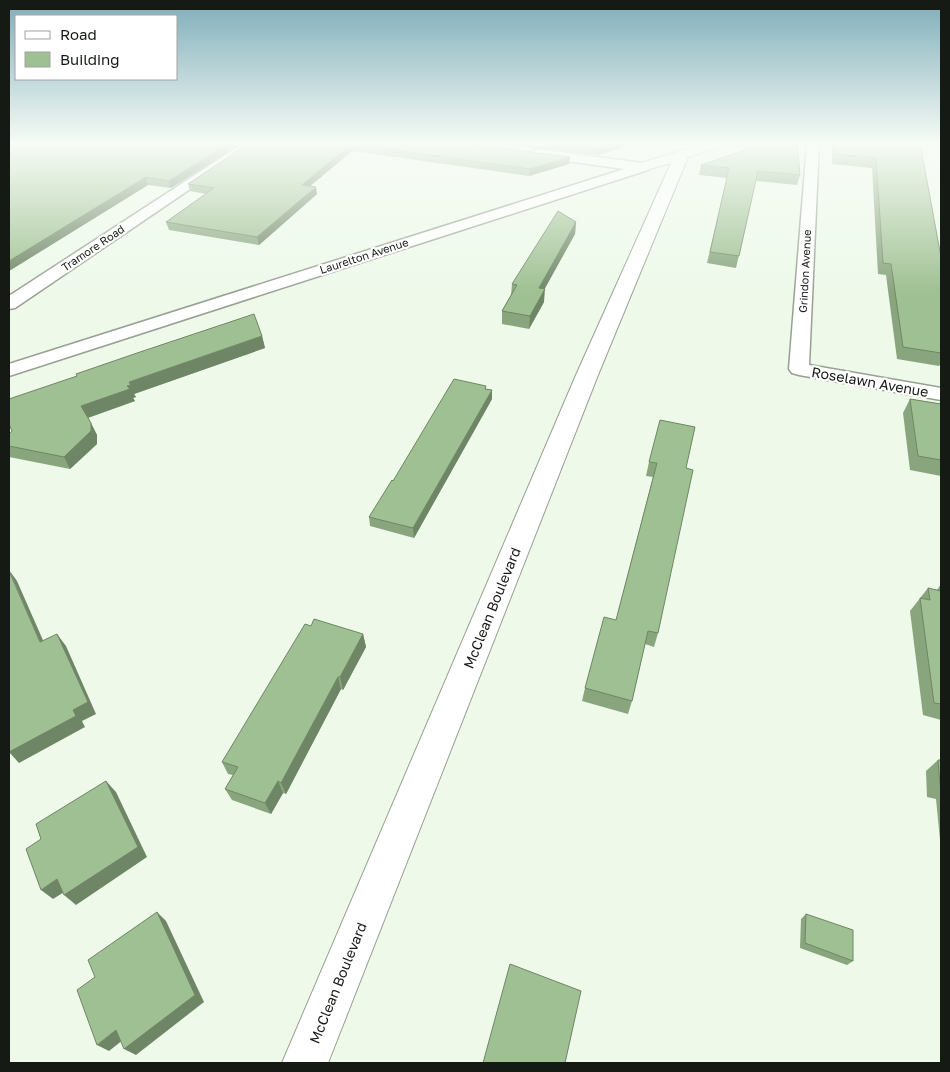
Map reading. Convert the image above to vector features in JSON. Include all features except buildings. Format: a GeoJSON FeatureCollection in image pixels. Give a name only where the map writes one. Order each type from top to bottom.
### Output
{"type":"FeatureCollection","features":[{"type":"Feature","properties":{"kind":"street","name":"Tramore Road"},"geometry":{"type":"LineString","coordinates":[[9,304],[176,193]]}},
{"type":"Feature","properties":{"kind":"street","name":"Laurelton Avenue"},"geometry":{"type":"LineString","coordinates":[[9,370],[562,193]]}},
{"type":"Feature","properties":{"kind":"street","name":"McClean Boulevard"},"geometry":{"type":"LineString","coordinates":[[305,1063],[588,375],[666,193]]}},
{"type":"Feature","properties":{"kind":"street","name":"Grindon Avenue"},"geometry":{"type":"LineString","coordinates":[[799,369],[810,193]]}},
{"type":"Feature","properties":{"kind":"street","name":"Roselawn Avenue"},"geometry":{"type":"LineString","coordinates":[[799,369],[941,394]]}}]}
